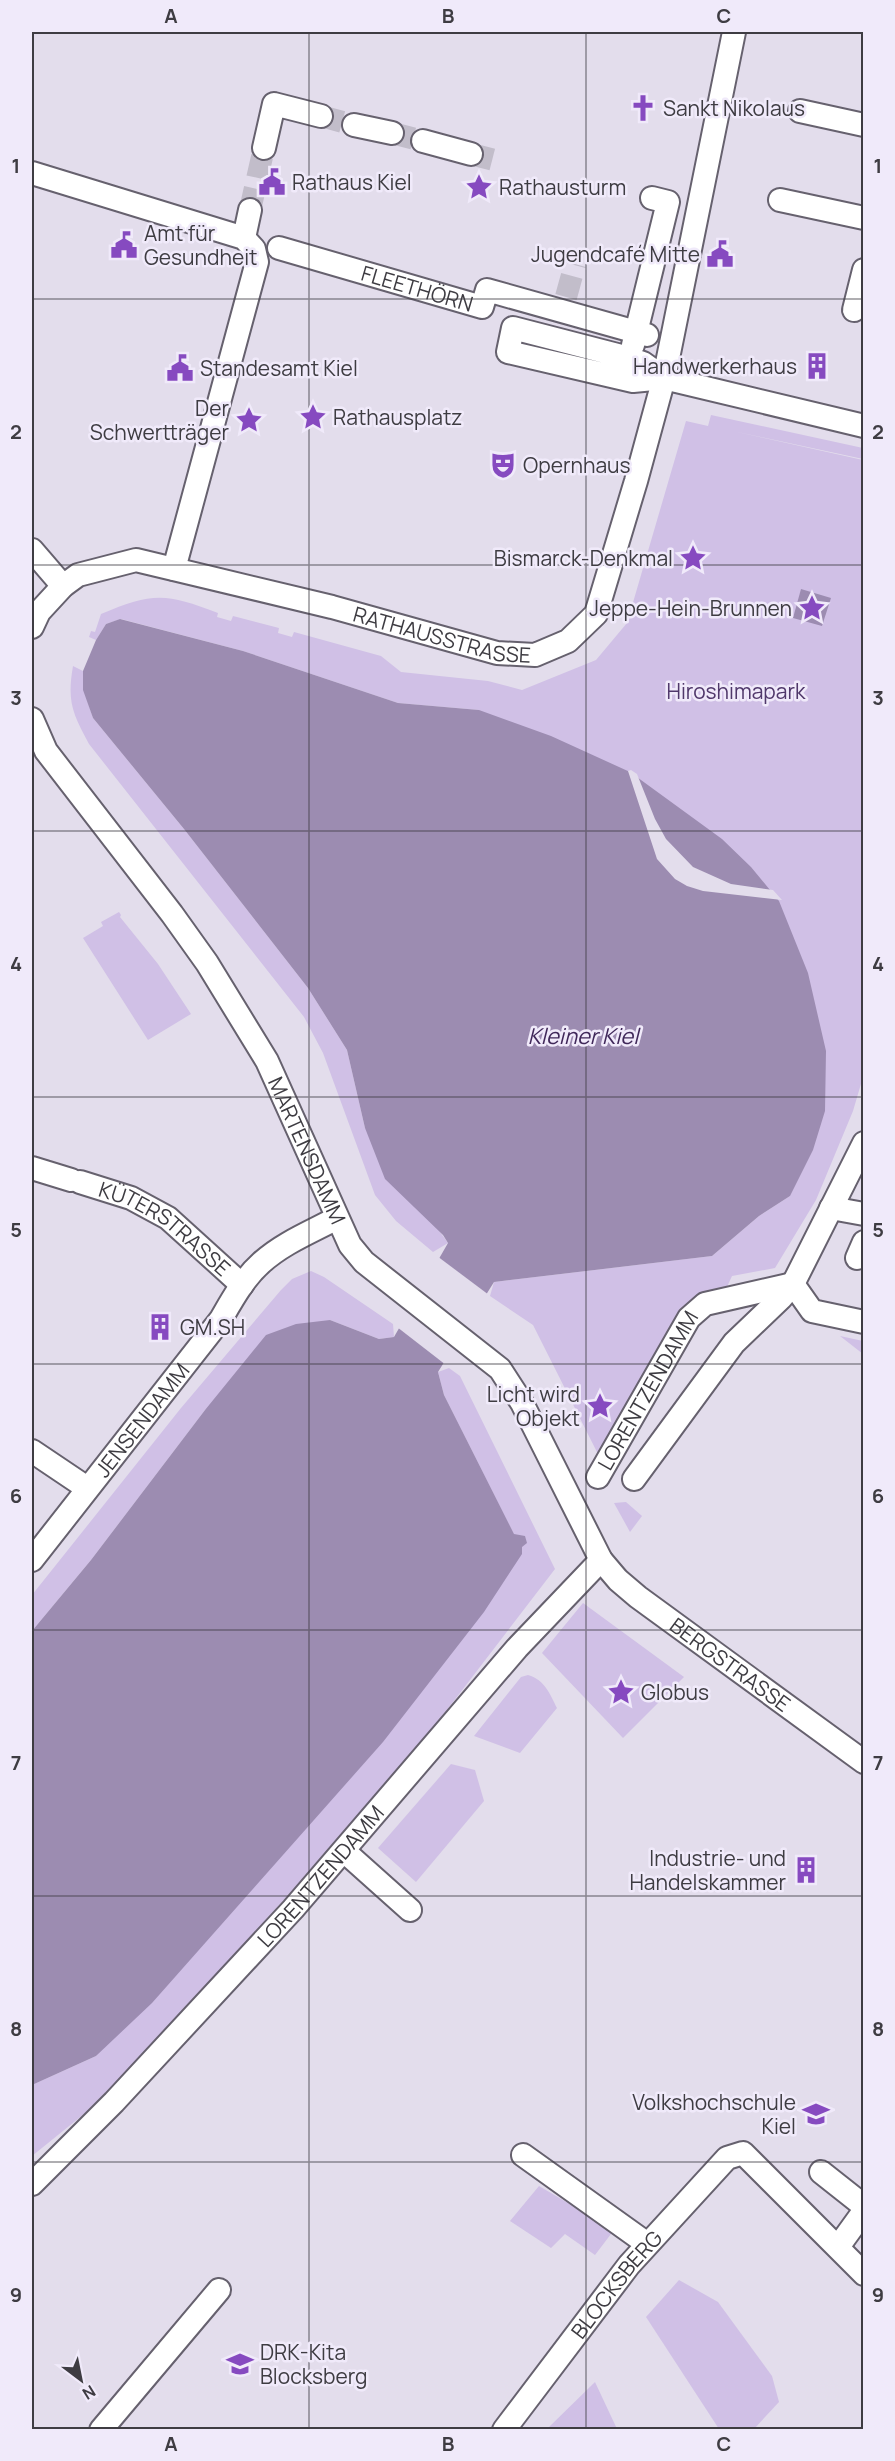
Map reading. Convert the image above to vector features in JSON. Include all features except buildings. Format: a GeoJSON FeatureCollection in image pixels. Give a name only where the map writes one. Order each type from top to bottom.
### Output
{"type":"FeatureCollection","features":[{"type":"Feature","properties":{"kind":"street","name":"RATHAUSSTRASSE"},"geometry":{"type":"LineString","coordinates":[[32,627],[39,612],[63,586],[78,575],[136,560],[332,607],[497,653],[535,655],[568,641],[596,614],[636,481],[664,378],[734,32]]}},
{"type":"Feature","properties":{"kind":"street"},"geometry":{"type":"LineString","coordinates":[[264,148],[274,104],[321,116]]}},
{"type":"Feature","properties":{"kind":"street"},"geometry":{"type":"LineString","coordinates":[[800,111],[864,125]]}},
{"type":"Feature","properties":{"kind":"street"},"geometry":{"type":"LineString","coordinates":[[354,125],[392,132]]}},
{"type":"Feature","properties":{"kind":"street"},"geometry":{"type":"LineString","coordinates":[[423,141],[471,154]]}},
{"type":"Feature","properties":{"kind":"street"},"geometry":{"type":"LineString","coordinates":[[32,173],[244,238],[254,249],[257,262],[174,569]]}},
{"type":"Feature","properties":{"kind":"street"},"geometry":{"type":"LineString","coordinates":[[629,358],[642,334],[668,202],[652,198]]}},
{"type":"Feature","properties":{"kind":"street"},"geometry":{"type":"LineString","coordinates":[[780,200],[864,218]]}},
{"type":"Feature","properties":{"kind":"street"},"geometry":{"type":"LineString","coordinates":[[244,238],[250,210]]}},
{"type":"Feature","properties":{"kind":"street","name":"FLEETHÖRN"},"geometry":{"type":"LineString","coordinates":[[279,248],[482,307],[487,290],[563,304],[642,334]]}},
{"type":"Feature","properties":{"kind":"street"},"geometry":{"type":"LineString","coordinates":[[854,310],[864,270]]}},
{"type":"Feature","properties":{"kind":"street"},"geometry":{"type":"LineString","coordinates":[[555,339],[563,304]]}},
{"type":"Feature","properties":{"kind":"street"},"geometry":{"type":"LineString","coordinates":[[664,378],[643,363],[629,358],[503,326],[508,352],[633,381],[664,378],[864,426]]}},
{"type":"Feature","properties":{"kind":"street"},"geometry":{"type":"LineString","coordinates":[[32,550],[63,586]]}},
{"type":"Feature","properties":{"kind":"street","name":"MARTENSDAMM"},"geometry":{"type":"LineString","coordinates":[[32,719],[46,751],[207,963],[267,1062],[350,1245],[364,1262],[500,1369],[512,1386],[601,1560]]}},
{"type":"Feature","properties":{"kind":"street"},"geometry":{"type":"LineString","coordinates":[[634,1479],[734,1343],[793,1284],[864,1143]]}},
{"type":"Feature","properties":{"kind":"street","name":"KÜTERSTRASSE"},"geometry":{"type":"LineString","coordinates":[[32,1168],[131,1198],[168,1218],[242,1285]]}},
{"type":"Feature","properties":{"kind":"street"},"geometry":{"type":"LineString","coordinates":[[831,1208],[864,1214]]}},
{"type":"Feature","properties":{"kind":"street","name":"JENSENDAMM"},"geometry":{"type":"LineString","coordinates":[[32,1560],[220,1319],[259,1264],[279,1249],[337,1218]]}},
{"type":"Feature","properties":{"kind":"street"},"geometry":{"type":"LineString","coordinates":[[793,1284],[812,1311],[864,1322]]}},
{"type":"Feature","properties":{"kind":"street","name":"LORENTZENDAMM"},"geometry":{"type":"LineString","coordinates":[[598,1477],[688,1318],[705,1304],[793,1284]]}},
{"type":"Feature","properties":{"kind":"street"},"geometry":{"type":"LineString","coordinates":[[32,1451],[87,1488]]}},
{"type":"Feature","properties":{"kind":"street","name":"LORENTZENDAMM"},"geometry":{"type":"LineString","coordinates":[[32,2184],[114,2102],[293,1909],[517,1648],[601,1560]]}},
{"type":"Feature","properties":{"kind":"street","name":"BERGSTRASSE"},"geometry":{"type":"LineString","coordinates":[[601,1560],[638,1597],[864,1762]]}},
{"type":"Feature","properties":{"kind":"street"},"geometry":{"type":"LineString","coordinates":[[344,1851],[410,1910]]}},
{"type":"Feature","properties":{"kind":"street","name":"BLOCKSBERG"},"geometry":{"type":"LineString","coordinates":[[504,2430],[646,2243],[727,2158],[743,2153],[838,2247]]}},
{"type":"Feature","properties":{"kind":"street"},"geometry":{"type":"LineString","coordinates":[[523,2155],[646,2243]]}},
{"type":"Feature","properties":{"kind":"street"},"geometry":{"type":"LineString","coordinates":[[821,2172],[864,2206]]}},
{"type":"Feature","properties":{"kind":"street"},"geometry":{"type":"LineString","coordinates":[[864,2211],[838,2247],[864,2274]]}},
{"type":"Feature","properties":{"kind":"street"},"geometry":{"type":"LineString","coordinates":[[101,2430],[219,2290]]}},
{"type":"Feature","properties":{"kind":"green space","name":"Hiroshimapark"},"geometry":{"type":"Polygon","coordinates":[[[711,415],[863,448],[863,459],[733,431],[863,460],[863,1077],[853,1111],[816,1200],[775,1268],[732,1276],[720,1302],[692,1301],[603,1464],[533,1325],[490,1296],[494,1282],[712,1256],[759,1216],[790,1196],[479,710],[398,703],[243,651],[121,619],[106,624],[96,640],[89,637],[91,631],[95,632],[101,614],[147,599],[172,599],[218,613],[217,617],[231,621],[233,616],[279,628],[278,633],[292,637],[294,632],[381,656],[401,672],[488,681],[522,690],[596,660],[627,623],[686,421],[708,426],[711,415]]]}},
{"type":"Feature","properties":{"kind":"green space"},"geometry":{"type":"Polygon","coordinates":[[[73,666],[83,671],[84,690],[93,718],[184,829],[308,988],[347,1050],[365,1128],[448,1243],[433,1252],[396,1221],[375,1195],[323,1053],[304,1017],[89,744],[78,724],[72,706],[73,666]]]}},
{"type":"Feature","properties":{"kind":"green space"},"geometry":{"type":"Polygon","coordinates":[[[119,912],[120,917],[158,964],[191,1014],[148,1040],[83,938],[103,926],[101,922],[119,912]]]}},
{"type":"Feature","properties":{"kind":"green space"},"geometry":{"type":"Polygon","coordinates":[[[311,1271],[324,1277],[393,1324],[394,1337],[379,1339],[330,1320],[205,1410],[91,1560],[32,1631],[32,1595],[181,1408],[281,1290],[292,1279],[311,1271]]]}},
{"type":"Feature","properties":{"kind":"green space"},"geometry":{"type":"Polygon","coordinates":[[[840,1336],[863,1341],[863,1354],[840,1336]]]}},
{"type":"Feature","properties":{"kind":"green space"},"geometry":{"type":"Polygon","coordinates":[[[449,1368],[460,1376],[555,1569],[397,1775],[105,2097],[32,2156],[32,2085],[96,2056],[514,1535],[444,1395],[438,1372],[449,1368]]]}},
{"type":"Feature","properties":{"kind":"green space"},"geometry":{"type":"Polygon","coordinates":[[[626,1502],[642,1516],[630,1532],[614,1503],[626,1502]]]}},
{"type":"Feature","properties":{"kind":"green space"},"geometry":{"type":"Polygon","coordinates":[[[583,1603],[684,1677],[623,1738],[542,1653],[583,1603]]]}},
{"type":"Feature","properties":{"kind":"green space"},"geometry":{"type":"Polygon","coordinates":[[[528,1675],[543,1684],[557,1708],[520,1753],[474,1736],[521,1677],[528,1675]]]}},
{"type":"Feature","properties":{"kind":"green space"},"geometry":{"type":"Polygon","coordinates":[[[451,1764],[475,1770],[484,1801],[416,1882],[378,1848],[451,1764]]]}},
{"type":"Feature","properties":{"kind":"green space"},"geometry":{"type":"Polygon","coordinates":[[[539,2186],[614,2230],[595,2255],[565,2234],[551,2248],[510,2221],[539,2186]]]}},
{"type":"Feature","properties":{"kind":"green space"},"geometry":{"type":"Polygon","coordinates":[[[679,2280],[718,2302],[772,2376],[779,2402],[754,2429],[719,2429],[646,2317],[679,2280]]]}},
{"type":"Feature","properties":{"kind":"green space"},"geometry":{"type":"Polygon","coordinates":[[[595,2382],[617,2429],[547,2429],[595,2382]]]}},
{"type":"Feature","properties":{"kind":"water","name":"Jeppe-Hein-Brunnen"},"geometry":{"type":"Polygon","coordinates":[[[801,589],[831,598],[822,626],[793,618],[801,589]]]}},
{"type":"Feature","properties":{"kind":"water","name":"Kleiner Kiel"},"geometry":{"type":"Polygon","coordinates":[[[120,619],[243,651],[398,703],[479,710],[551,736],[630,772],[722,839],[751,867],[779,901],[808,973],[826,1051],[825,1111],[813,1150],[790,1196],[759,1216],[712,1256],[494,1282],[438,1372],[444,1395],[514,1534],[525,1536],[527,1543],[522,1547],[522,1554],[484,1612],[383,1742],[152,2003],[96,2056],[32,2085],[32,1631],[91,1560],[205,1410],[266,1335],[296,1324],[330,1320],[379,1339],[394,1337],[448,1243],[443,1235],[385,1179],[365,1128],[347,1050],[308,988],[184,829],[93,718],[83,690],[83,671],[96,640],[106,624],[120,619]]]}},
{"type":"Feature","properties":{"kind":"pier"},"geometry":{"type":"Polygon","coordinates":[[[631,770],[637,774],[655,819],[666,839],[693,867],[731,884],[773,890],[782,900],[703,891],[675,879],[657,859],[628,771],[631,770]]]}},
{"type":"Feature","properties":{"kind":"pier"},"geometry":{"type":"Polygon","coordinates":[[[437,1256],[489,1295],[446,1365],[397,1327],[437,1256]]]}},
{"type":"Feature","properties":{"kind":"tunnel"},"geometry":{"type":"LineString","coordinates":[[321,116],[354,125]]}},
{"type":"Feature","properties":{"kind":"tunnel"},"geometry":{"type":"LineString","coordinates":[[392,133],[423,141]]}},
{"type":"Feature","properties":{"kind":"tunnel"},"geometry":{"type":"LineString","coordinates":[[250,210],[264,148]]}},
{"type":"Feature","properties":{"kind":"tunnel"},"geometry":{"type":"LineString","coordinates":[[471,154],[502,162]]}},
{"type":"Feature","properties":{"kind":"tunnel"},"geometry":{"type":"LineString","coordinates":[[566,297],[575,264]]}},
{"type":"Feature","properties":{"kind":"place","name":"Sankt Nikolaus"},"geometry":{"type":"Point","coordinates":[643,108]}},
{"type":"Feature","properties":{"kind":"place","name":"Rathaus Kiel"},"geometry":{"type":"Point","coordinates":[272,182]}},
{"type":"Feature","properties":{"kind":"place","name":"Rathausturm"},"geometry":{"type":"Point","coordinates":[479,187]}},
{"type":"Feature","properties":{"kind":"place","name":"Amt für Gesundheit"},"geometry":{"type":"Point","coordinates":[124,245]}},
{"type":"Feature","properties":{"kind":"place","name":"Jugendcafé Mitte"},"geometry":{"type":"Point","coordinates":[720,254]}},
{"type":"Feature","properties":{"kind":"place","name":"Handwerkerhaus"},"geometry":{"type":"Point","coordinates":[817,366]}},
{"type":"Feature","properties":{"kind":"place","name":"Standesamt Kiel"},"geometry":{"type":"Point","coordinates":[180,368]}},
{"type":"Feature","properties":{"kind":"place","name":"Rathausplatz"},"geometry":{"type":"Point","coordinates":[313,417]}},
{"type":"Feature","properties":{"kind":"place","name":"Der Schwertträger"},"geometry":{"type":"Point","coordinates":[249,420]}},
{"type":"Feature","properties":{"kind":"place","name":"Opernhaus"},"geometry":{"type":"Point","coordinates":[503,465]}},
{"type":"Feature","properties":{"kind":"place","name":"Bismarck-Denkmal"},"geometry":{"type":"Point","coordinates":[693,558]}},
{"type":"Feature","properties":{"kind":"place","name":"Jeppe-Hein-Brunnen"},"geometry":{"type":"Point","coordinates":[812,608]}},
{"type":"Feature","properties":{"kind":"place","name":"GM.SH"},"geometry":{"type":"Point","coordinates":[160,1327]}},
{"type":"Feature","properties":{"kind":"place","name":"Licht wird Objekt"},"geometry":{"type":"Point","coordinates":[600,1406]}},
{"type":"Feature","properties":{"kind":"place","name":"Globus"},"geometry":{"type":"Point","coordinates":[621,1692]}},
{"type":"Feature","properties":{"kind":"place","name":"Industrie- und Handelskammer"},"geometry":{"type":"Point","coordinates":[806,1870]}},
{"type":"Feature","properties":{"kind":"place","name":"Volkshochschule Kiel"},"geometry":{"type":"Point","coordinates":[816,2114]}},
{"type":"Feature","properties":{"kind":"place","name":"DRK-Kita Blocksberg"},"geometry":{"type":"Point","coordinates":[240,2364]}}]}
